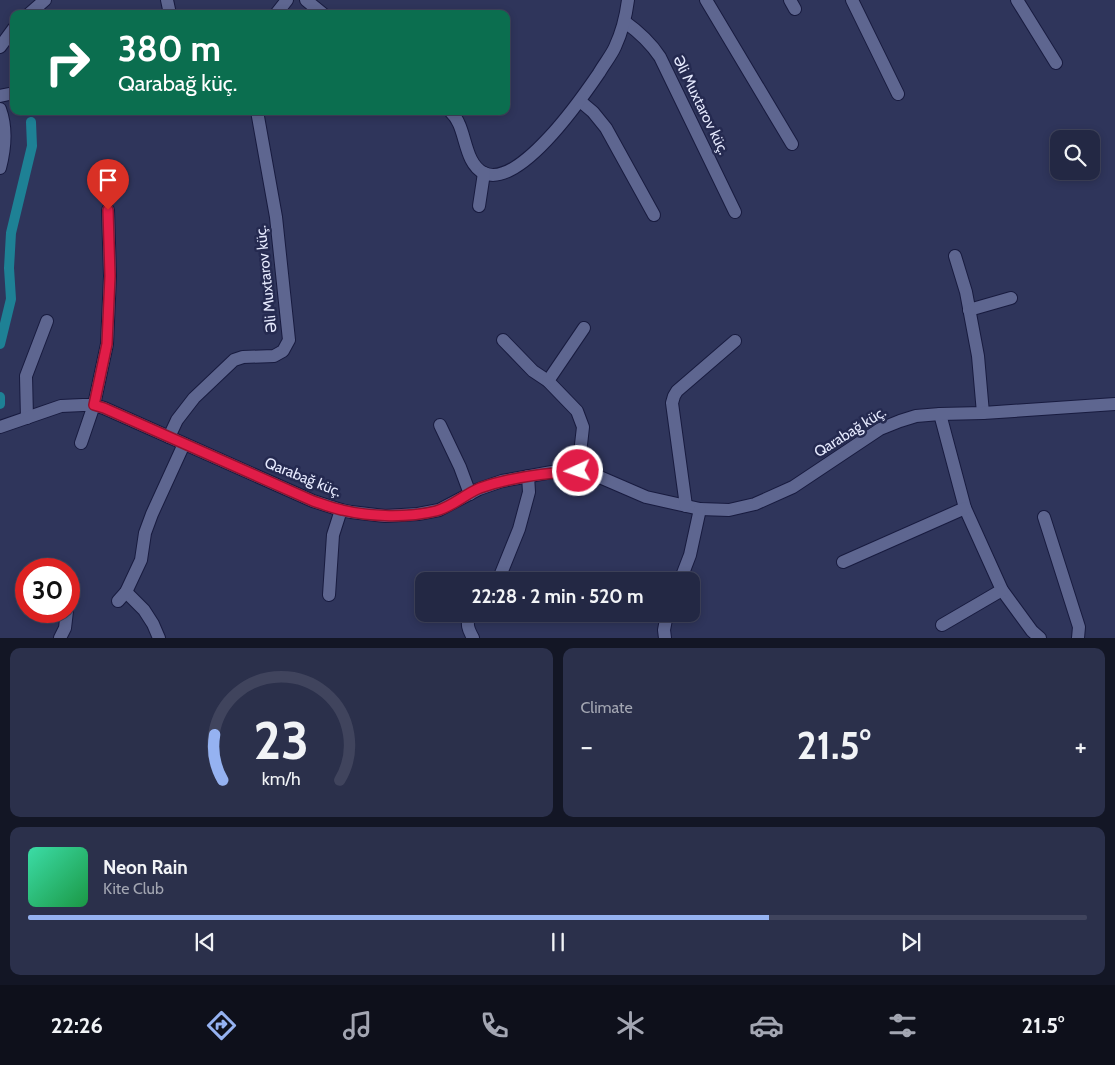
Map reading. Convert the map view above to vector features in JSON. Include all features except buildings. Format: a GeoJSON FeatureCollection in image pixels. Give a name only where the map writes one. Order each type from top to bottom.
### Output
{"type":"FeatureCollection","features":[{"type":"Feature","properties":{"kind":"street"},"geometry":{"type":"LineString","coordinates":[[34,10],[45,0]]}},
{"type":"Feature","properties":{"kind":"street"},"geometry":{"type":"LineString","coordinates":[[279,10],[287,0]]}},
{"type":"Feature","properties":{"kind":"street"},"geometry":{"type":"LineString","coordinates":[[306,0],[318,10]]}},
{"type":"Feature","properties":{"kind":"street"},"geometry":{"type":"LineString","coordinates":[[453,115],[459,124],[466,149],[475,165],[490,174],[501,174],[512,170],[536,151],[580,101],[615,49],[625,22],[628,0]]}},
{"type":"Feature","properties":{"kind":"street"},"geometry":{"type":"LineString","coordinates":[[706,0],[792,144]]}},
{"type":"Feature","properties":{"kind":"street"},"geometry":{"type":"LineString","coordinates":[[852,0],[898,94]]}},
{"type":"Feature","properties":{"kind":"street"},"geometry":{"type":"LineString","coordinates":[[1017,0],[1056,63]]}},
{"type":"Feature","properties":{"kind":"street","name":"Əli Muxtarov küç."},"geometry":{"type":"LineString","coordinates":[[625,22],[644,37],[660,57],[735,212]]}},
{"type":"Feature","properties":{"kind":"street"},"geometry":{"type":"LineString","coordinates":[[0,47],[10,33]]}},
{"type":"Feature","properties":{"kind":"street"},"geometry":{"type":"LineString","coordinates":[[580,101],[606,128],[654,215]]}},
{"type":"Feature","properties":{"kind":"street"},"geometry":{"type":"LineString","coordinates":[[0,168],[3,156],[4,132],[1,114]]}},
{"type":"Feature","properties":{"kind":"street","name":"Əli Muxtarov küç."},"geometry":{"type":"LineString","coordinates":[[169,437],[178,420],[194,398],[234,360],[244,357],[274,356],[283,351],[288,340],[276,217],[258,115]]}},
{"type":"Feature","properties":{"kind":"street"},"geometry":{"type":"LineString","coordinates":[[479,206],[484,172]]}},
{"type":"Feature","properties":{"kind":"street"},"geometry":{"type":"LineString","coordinates":[[81,443],[94,405],[107,344],[110,276],[108,210]]}},
{"type":"Feature","properties":{"kind":"street"},"geometry":{"type":"LineString","coordinates":[[954,256],[966,292],[978,356],[983,414]]}},
{"type":"Feature","properties":{"kind":"street"},"geometry":{"type":"LineString","coordinates":[[969,310],[1010,298]]}},
{"type":"Feature","properties":{"kind":"street"},"geometry":{"type":"LineString","coordinates":[[27,418],[26,376],[47,321]]}},
{"type":"Feature","properties":{"kind":"street"},"geometry":{"type":"LineString","coordinates":[[548,381],[584,328]]}},
{"type":"Feature","properties":{"kind":"street"},"geometry":{"type":"LineString","coordinates":[[503,340],[533,371],[548,381],[577,411],[583,427],[578,471]]}},
{"type":"Feature","properties":{"kind":"street"},"geometry":{"type":"LineString","coordinates":[[686,506],[672,403],[674,396],[735,341]]}},
{"type":"Feature","properties":{"kind":"street","name":"Qarabağ küç."},"geometry":{"type":"LineString","coordinates":[[0,427],[61,406],[94,405],[313,501],[341,510],[384,516],[418,514],[439,510],[479,489],[502,481],[552,472],[578,471],[595,475],[646,497],[700,510],[729,510],[755,504],[793,487],[880,429],[916,416],[983,414],[1115,404]]}},
{"type":"Feature","properties":{"kind":"street"},"geometry":{"type":"LineString","coordinates":[[940,414],[965,508],[1002,590],[1032,631],[1040,638]]}},
{"type":"Feature","properties":{"kind":"street"},"geometry":{"type":"LineString","coordinates":[[440,425],[460,467],[470,494]]}},
{"type":"Feature","properties":{"kind":"street"},"geometry":{"type":"LineString","coordinates":[[159,638],[144,610],[122,596],[141,560],[145,533],[152,514],[184,444]]}},
{"type":"Feature","properties":{"kind":"street"},"geometry":{"type":"LineString","coordinates":[[502,572],[519,529],[529,492],[528,476]]}},
{"type":"Feature","properties":{"kind":"street"},"geometry":{"type":"LineString","coordinates":[[844,562],[965,508]]}},
{"type":"Feature","properties":{"kind":"street"},"geometry":{"type":"LineString","coordinates":[[329,595],[333,535],[341,510]]}},
{"type":"Feature","properties":{"kind":"street"},"geometry":{"type":"LineString","coordinates":[[683,572],[690,555],[700,510]]}},
{"type":"Feature","properties":{"kind":"street"},"geometry":{"type":"LineString","coordinates":[[1044,517],[1079,626],[1078,638]]}},
{"type":"Feature","properties":{"kind":"street"},"geometry":{"type":"LineString","coordinates":[[942,625],[1002,590]]}},
{"type":"Feature","properties":{"kind":"street"},"geometry":{"type":"LineString","coordinates":[[467,622],[468,629],[473,638]]}},
{"type":"Feature","properties":{"kind":"street"},"geometry":{"type":"LineString","coordinates":[[665,638],[666,622]]}},
{"type":"Feature","properties":{"kind":"street"},"geometry":{"type":"LineString","coordinates":[[60,638],[66,623]]}},
{"type":"Feature","properties":{"kind":"waterway"},"geometry":{"type":"LineString","coordinates":[[0,344],[11,299],[9,268],[11,233],[32,146],[31,122]]}},
{"type":"Feature","properties":{"kind":"waterway"},"geometry":{"type":"LineString","coordinates":[[0,397],[0,404]]}},
{"type":"Feature","properties":{"kind":"route"},"geometry":{"type":"LineString","coordinates":[[108,210],[110,276],[107,344],[94,405],[313,501],[351,512],[384,516],[418,514],[439,510],[479,489],[502,481],[552,472],[578,471]]}}]}
